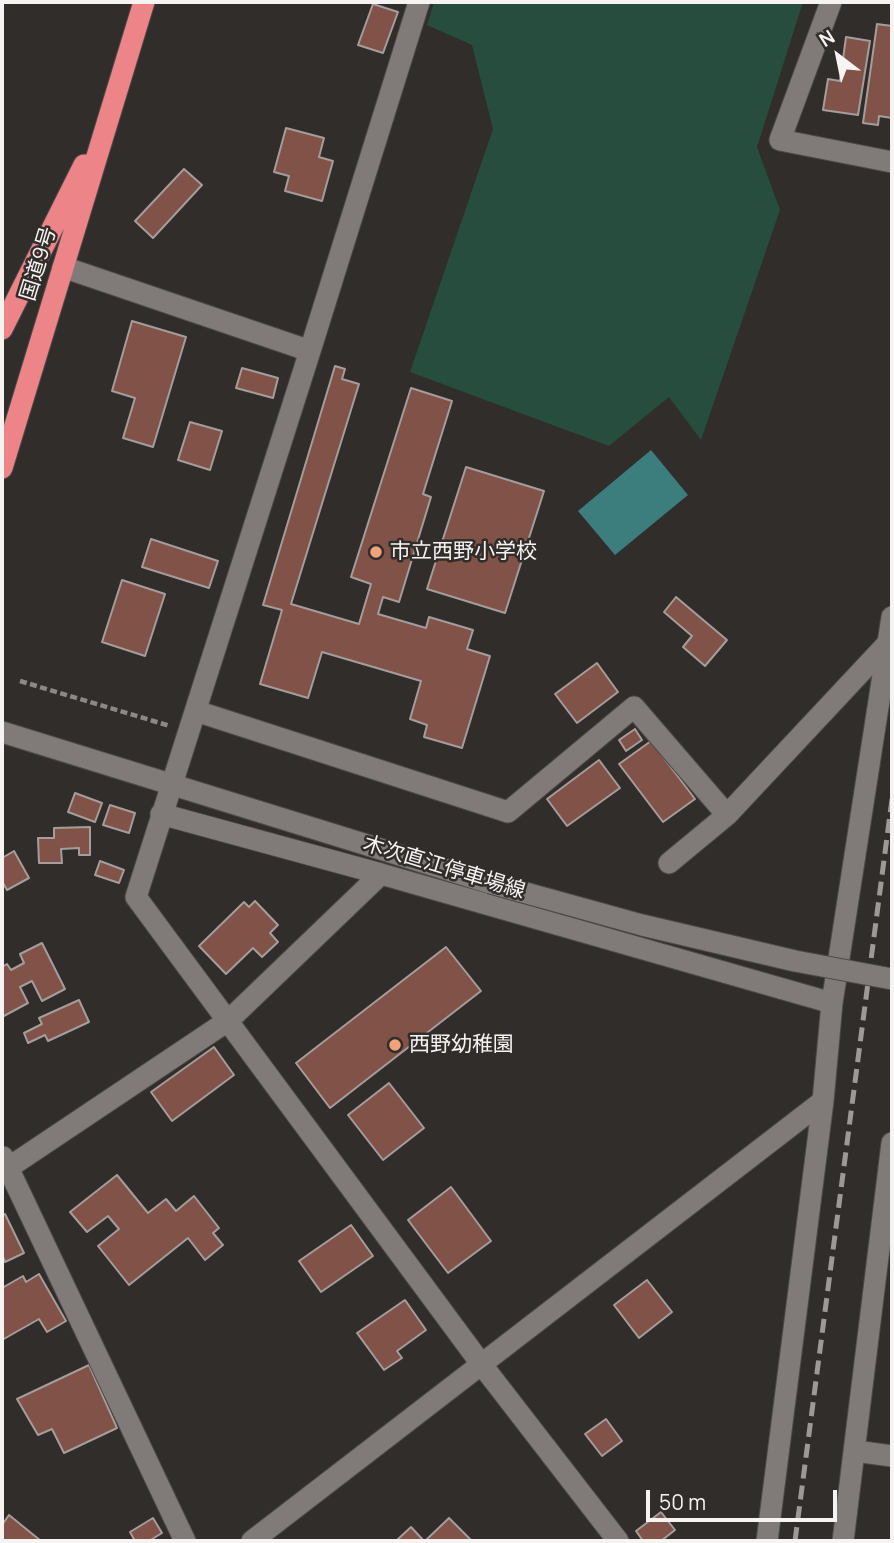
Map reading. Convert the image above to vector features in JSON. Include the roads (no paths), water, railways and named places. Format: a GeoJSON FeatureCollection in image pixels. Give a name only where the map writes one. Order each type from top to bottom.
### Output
{"type":"FeatureCollection","features":[{"type":"Feature","properties":{"kind":"highway","name":"国道9号"},"geometry":{"type":"LineString","coordinates":[[2,468],[144,2]]}},
{"type":"Feature","properties":{"kind":"highway","name":"国道9号"},"geometry":{"type":"LineString","coordinates":[[2,329],[111,113]]}},
{"type":"Feature","properties":{"kind":"street"},"geometry":{"type":"LineString","coordinates":[[419,2],[136,897],[482,1365],[617,1541]]}},
{"type":"Feature","properties":{"kind":"street"},"geometry":{"type":"LineString","coordinates":[[831,2],[780,140],[892,162]]}},
{"type":"Feature","properties":{"kind":"street"},"geometry":{"type":"LineString","coordinates":[[63,267],[310,351]]}},
{"type":"Feature","properties":{"kind":"street"},"geometry":{"type":"LineString","coordinates":[[767,1541],[823,1101],[832,1003],[891,642],[892,617]]}},
{"type":"Feature","properties":{"kind":"street"},"geometry":{"type":"LineString","coordinates":[[669,863],[727,815],[891,642]]}},
{"type":"Feature","properties":{"kind":"street"},"geometry":{"type":"LineString","coordinates":[[197,710],[508,812],[634,707],[727,815]]}},
{"type":"Feature","properties":{"kind":"street","name":"木次直江停車場線"},"geometry":{"type":"LineString","coordinates":[[2,732],[490,883],[642,925],[795,961],[892,979]]}},
{"type":"Feature","properties":{"kind":"street"},"geometry":{"type":"LineString","coordinates":[[161,814],[832,1003]]}},
{"type":"Feature","properties":{"kind":"street"},"geometry":{"type":"LineString","coordinates":[[185,1541],[5,1162],[229,1020],[381,874]]}},
{"type":"Feature","properties":{"kind":"street"},"geometry":{"type":"LineString","coordinates":[[253,1541],[823,1101]]}},
{"type":"Feature","properties":{"kind":"street"},"geometry":{"type":"LineString","coordinates":[[843,1541],[892,1143]]}},
{"type":"Feature","properties":{"kind":"street"},"geometry":{"type":"LineString","coordinates":[[855,1451],[892,1456]]}},
{"type":"Feature","properties":{"kind":"water"},"geometry":{"type":"Polygon","coordinates":[[[651,450],[688,495],[615,555],[578,511],[651,450]]]}},
{"type":"Feature","properties":{"kind":"railway"},"geometry":{"type":"LineString","coordinates":[[795,1541],[892,799]]}},
{"type":"Feature","properties":{"kind":"place","name":"市立西野小学校"},"geometry":{"type":"Point","coordinates":[376,552]}},
{"type":"Feature","properties":{"kind":"place","name":"西野幼稚園"},"geometry":{"type":"Point","coordinates":[395,1045]}}]}
